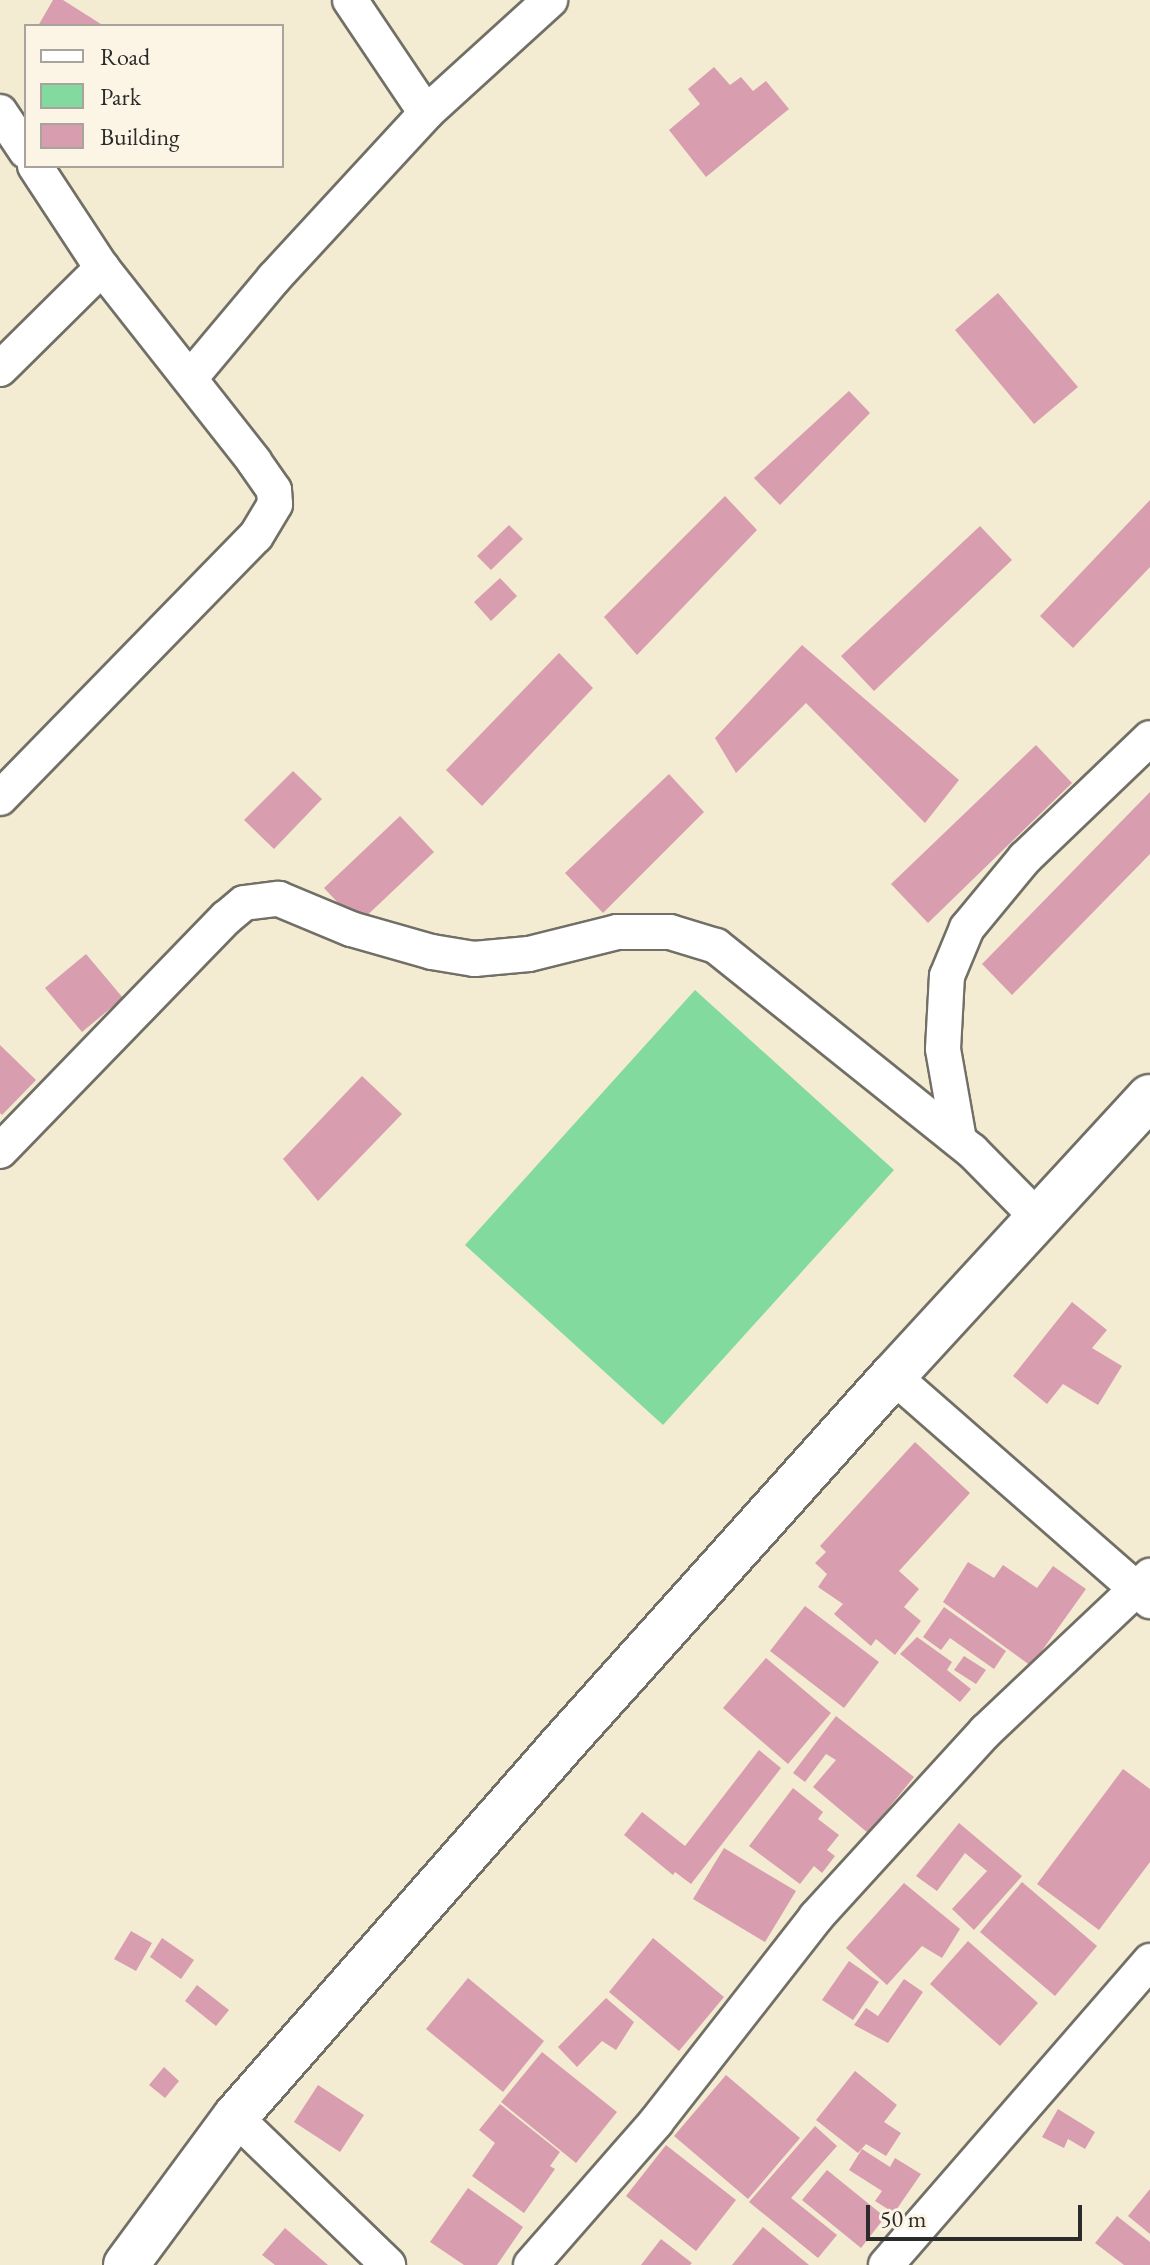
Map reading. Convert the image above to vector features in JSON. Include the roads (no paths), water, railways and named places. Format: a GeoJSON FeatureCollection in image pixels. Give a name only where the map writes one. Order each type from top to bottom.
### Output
{"type":"FeatureCollection","features":[{"type":"Feature","properties":{"kind":"street"},"geometry":{"type":"LineString","coordinates":[[350,0],[426,113]]}},
{"type":"Feature","properties":{"kind":"street"},"geometry":{"type":"LineString","coordinates":[[191,377],[274,278],[426,113],[550,0]]}},
{"type":"Feature","properties":{"kind":"street"},"geometry":{"type":"LineString","coordinates":[[0,112],[24,148]]}},
{"type":"Feature","properties":{"kind":"street"},"geometry":{"type":"LineString","coordinates":[[0,798],[266,522],[275,504],[274,490],[191,377],[102,268],[36,168]]}},
{"type":"Feature","properties":{"kind":"street"},"geometry":{"type":"LineString","coordinates":[[0,369],[102,268]]}},
{"type":"Feature","properties":{"kind":"street"},"geometry":{"type":"LineString","coordinates":[[959,1140],[943,1049],[947,976],[967,928],[1025,858],[1150,738]]}},
{"type":"Feature","properties":{"kind":"street"},"geometry":{"type":"LineString","coordinates":[[0,1151],[226,918],[244,903],[279,899],[351,929],[418,949],[474,959],[529,954],[617,932],[670,932],[716,946],[959,1140],[1038,1218]]}},
{"type":"Feature","properties":{"kind":"street"},"geometry":{"type":"LineString","coordinates":[[126,2265],[235,2117],[559,1748],[893,1376],[1150,1097]]}},
{"type":"Feature","properties":{"kind":"street"},"geometry":{"type":"LineString","coordinates":[[531,2265],[656,2122],[816,1917],[986,1731],[1146,1589],[893,1376]]}},
{"type":"Feature","properties":{"kind":"street"},"geometry":{"type":"LineString","coordinates":[[886,2265],[1150,1961]]}},
{"type":"Feature","properties":{"kind":"street"},"geometry":{"type":"LineString","coordinates":[[235,2117],[388,2265]]}}]}
